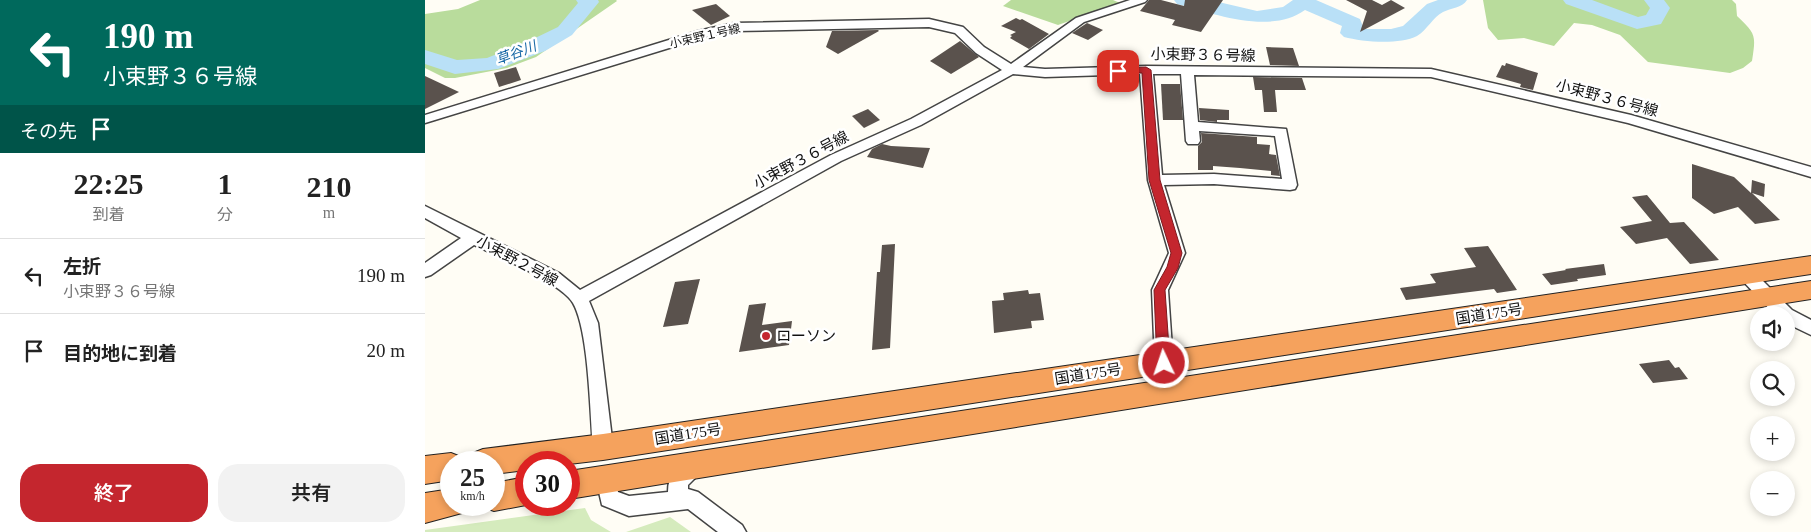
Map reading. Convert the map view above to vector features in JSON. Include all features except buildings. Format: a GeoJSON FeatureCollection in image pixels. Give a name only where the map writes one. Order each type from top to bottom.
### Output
{"type":"FeatureCollection","features":[{"type":"Feature","properties":{"kind":"highway","name":"国道175号"},"geometry":{"type":"LineString","coordinates":[[505,459],[603,447],[1811,265]]}},
{"type":"Feature","properties":{"kind":"highway","name":"国道175号"},"geometry":{"type":"LineString","coordinates":[[580,482],[1618,318],[1811,290]]}},
{"type":"Feature","properties":{"kind":"highway"},"geometry":{"type":"LineString","coordinates":[[425,470],[440,468]]}},
{"type":"Feature","properties":{"kind":"highway"},"geometry":{"type":"LineString","coordinates":[[425,508],[440,506]]}},
{"type":"Feature","properties":{"kind":"street"},"geometry":{"type":"LineString","coordinates":[[1011,70],[1080,20],[1141,0]]}},
{"type":"Feature","properties":{"kind":"street","name":"小束野１号線"},"geometry":{"type":"LineString","coordinates":[[425,119],[693,37],[734,27],[929,23],[959,30],[980,50],[1011,70]]}},
{"type":"Feature","properties":{"kind":"street","name":"小束野３６号線"},"geometry":{"type":"LineString","coordinates":[[579,298],[836,158],[916,122],[1011,70],[1045,73],[1146,70],[1431,73],[1631,119],[1811,172]]}},
{"type":"Feature","properties":{"kind":"street"},"geometry":{"type":"LineString","coordinates":[[1146,70],[1155,180],[1177,253],[1172,268],[1160,290],[1164,363]]}},
{"type":"Feature","properties":{"kind":"street"},"geometry":{"type":"LineString","coordinates":[[1187,71],[1193,141]]}},
{"type":"Feature","properties":{"kind":"street"},"geometry":{"type":"LineString","coordinates":[[1155,180],[1214,179],[1290,185],[1281,132],[1192,126]]}},
{"type":"Feature","properties":{"kind":"street","name":"小束野２号線"},"geometry":{"type":"LineString","coordinates":[[425,211],[473,238],[553,277],[579,298],[589,323],[595,356],[603,447]]}},
{"type":"Feature","properties":{"kind":"street"},"geometry":{"type":"LineString","coordinates":[[425,271],[473,238]]}},
{"type":"Feature","properties":{"kind":"street"},"geometry":{"type":"LineString","coordinates":[[1746,274],[1776,306]]}},
{"type":"Feature","properties":{"kind":"street"},"geometry":{"type":"LineString","coordinates":[[1795,320],[1811,328]]}},
{"type":"Feature","properties":{"kind":"street"},"geometry":{"type":"LineString","coordinates":[[678,500],[678,480],[695,464]]}},
{"type":"Feature","properties":{"kind":"street"},"geometry":{"type":"LineString","coordinates":[[606,478],[609,498],[629,506],[691,499],[735,532]]}},
{"type":"Feature","properties":{"kind":"green space"},"geometry":{"type":"Polygon","coordinates":[[[480,0],[617,1],[536,57],[507,68],[455,78],[445,78],[425,68],[425,14],[458,9],[480,0]]]}},
{"type":"Feature","properties":{"kind":"green space"},"geometry":{"type":"Polygon","coordinates":[[[1011,0],[1113,0],[1120,3],[1058,25],[1003,6],[1011,0]]]}},
{"type":"Feature","properties":{"kind":"green space"},"geometry":{"type":"Polygon","coordinates":[[[1483,0],[1732,0],[1736,4],[1737,16],[1748,27],[1753,36],[1752,61],[1743,68],[1730,73],[1648,62],[1620,35],[1592,25],[1574,23],[1554,46],[1524,38],[1498,40],[1488,28],[1483,0]]]}},
{"type":"Feature","properties":{"kind":"green space"},"geometry":{"type":"Polygon","coordinates":[[[585,508],[591,520],[611,532],[425,532],[425,530],[527,516],[580,516],[580,509],[585,508]]]}},
{"type":"Feature","properties":{"kind":"green space"},"geometry":{"type":"Polygon","coordinates":[[[670,517],[691,532],[626,532],[670,517]]]}},
{"type":"Feature","properties":{"kind":"waterway","name":"草谷川"},"geometry":{"type":"LineString","coordinates":[[425,57],[455,67],[490,64],[537,46],[565,31],[589,2],[586,0]]}},
{"type":"Feature","properties":{"kind":"waterway","name":"草谷川"},"geometry":{"type":"LineString","coordinates":[[1184,0],[1257,17],[1289,12],[1303,2],[1353,23],[1351,33],[1364,35],[1391,35],[1410,31],[1434,8],[1457,0]]}},
{"type":"Feature","properties":{"kind":"waterway","name":"草谷川"},"geometry":{"type":"LineString","coordinates":[[1573,0],[1637,23],[1654,20],[1660,8],[1654,0]]}},
{"type":"Feature","properties":{"kind":"place","name":"ローソン"},"geometry":{"type":"Point","coordinates":[766,336]}},
{"type":"Feature","properties":{"kind":"route"},"geometry":{"type":"LineString","coordinates":[[1118,71],[1146,70],[1155,180],[1177,253],[1172,268],[1160,290],[1164,363]]}}]}
